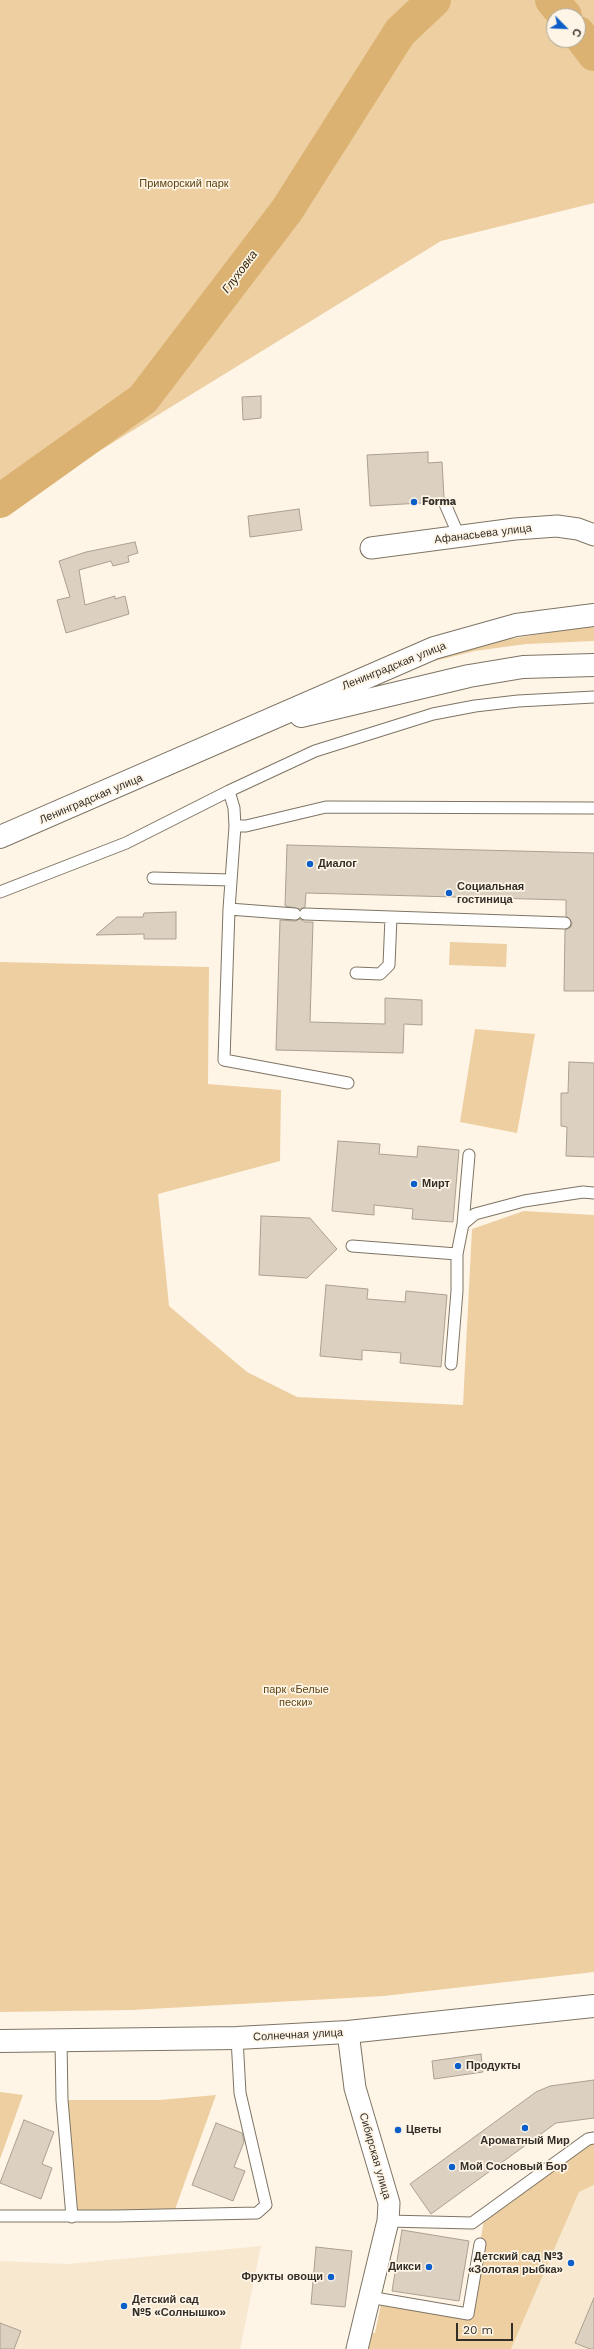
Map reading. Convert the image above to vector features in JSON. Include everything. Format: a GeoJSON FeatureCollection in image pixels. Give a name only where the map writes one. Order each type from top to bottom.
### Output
{"type":"FeatureCollection","features":[{"type":"Feature","properties":{"kind":"main road","name":"Ленинградская улица"},"geometry":{"type":"LineString","coordinates":[[0,837],[409,657],[470,636],[516,624],[594,615]]}},
{"type":"Feature","properties":{"kind":"main road"},"geometry":{"type":"LineString","coordinates":[[409,657],[407,675],[412,684],[420,688]]}},
{"type":"Feature","properties":{"kind":"main road","name":"Ленинградская улица"},"geometry":{"type":"LineString","coordinates":[[247,729],[469,676],[523,667],[594,665]]}},
{"type":"Feature","properties":{"kind":"main road","name":"Солнечная улица"},"geometry":{"type":"LineString","coordinates":[[0,2041],[61,2042],[237,2038],[348,2032],[594,2006]]}},
{"type":"Feature","properties":{"kind":"street","name":"Афанасьева улица"},"geometry":{"type":"LineString","coordinates":[[371,548],[515,529],[557,526],[578,529],[594,535]]}},
{"type":"Feature","properties":{"kind":"street","name":"Сибирская улица"},"geometry":{"type":"LineString","coordinates":[[348,2032],[355,2088],[390,2203],[388,2221],[357,2349]]}},
{"type":"Feature","properties":{"kind":"lane"},"geometry":{"type":"LineString","coordinates":[[445,504],[459,536]]}},
{"type":"Feature","properties":{"kind":"lane"},"geometry":{"type":"LineString","coordinates":[[0,892],[126,843],[228,791],[315,751],[433,714],[518,701],[594,696]]}},
{"type":"Feature","properties":{"kind":"lane"},"geometry":{"type":"LineString","coordinates":[[228,791],[234,808],[235,826],[229,909],[224,1060],[348,1083]]}},
{"type":"Feature","properties":{"kind":"lane"},"geometry":{"type":"LineString","coordinates":[[235,826],[246,826],[326,807],[594,808]]}},
{"type":"Feature","properties":{"kind":"lane"},"geometry":{"type":"LineString","coordinates":[[153,878],[231,880]]}},
{"type":"Feature","properties":{"kind":"lane"},"geometry":{"type":"LineString","coordinates":[[229,909],[300,914],[565,923]]}},
{"type":"Feature","properties":{"kind":"lane"},"geometry":{"type":"LineString","coordinates":[[356,973],[380,974],[389,965],[392,917]]}},
{"type":"Feature","properties":{"kind":"lane"},"geometry":{"type":"LineString","coordinates":[[450,1364],[457,1291],[457,1254],[463,1224],[469,1155]]}},
{"type":"Feature","properties":{"kind":"lane"},"geometry":{"type":"LineString","coordinates":[[463,1224],[475,1214],[524,1201],[583,1192],[594,1193]]}},
{"type":"Feature","properties":{"kind":"lane"},"geometry":{"type":"LineString","coordinates":[[352,1246],[457,1254]]}},
{"type":"Feature","properties":{"kind":"lane"},"geometry":{"type":"LineString","coordinates":[[0,2216],[72,2217],[257,2213],[266,2204],[240,2093],[237,2038]]}},
{"type":"Feature","properties":{"kind":"lane"},"geometry":{"type":"LineString","coordinates":[[61,2042],[62,2100],[72,2217]]}},
{"type":"Feature","properties":{"kind":"lane"},"geometry":{"type":"LineString","coordinates":[[388,2221],[472,2223],[588,2139],[594,2138]]}},
{"type":"Feature","properties":{"kind":"lane"},"geometry":{"type":"LineString","coordinates":[[369,2297],[468,2314],[480,2244]]}},
{"type":"Feature","properties":{"kind":"shaded area","name":"Детский сад №3 «Золотая рыбка»"},"geometry":{"type":"Polygon","coordinates":[[[594,2185],[594,2349],[511,2349],[579,2192],[594,2185]]]}},
{"type":"Feature","properties":{"kind":"shaded area","name":"Детский сад №5 «Солнышко»"},"geometry":{"type":"Polygon","coordinates":[[[261,2246],[240,2349],[0,2349],[0,2261],[67,2264],[261,2246]]]}},
{"type":"Feature","properties":{"kind":"green space","name":"Приморский парк"},"geometry":{"type":"Polygon","coordinates":[[[0,0],[594,0],[594,203],[441,241],[0,512],[0,0]]]}},
{"type":"Feature","properties":{"kind":"green space"},"geometry":{"type":"Polygon","coordinates":[[[594,625],[594,641],[526,644],[475,651],[418,665],[474,645],[594,625]]]}},
{"type":"Feature","properties":{"kind":"green space"},"geometry":{"type":"Polygon","coordinates":[[[450,942],[507,944],[506,967],[449,965],[450,942]]]}},
{"type":"Feature","properties":{"kind":"green space","name":"парк «Белые пески»"},"geometry":{"type":"Polygon","coordinates":[[[0,962],[209,967],[208,1084],[281,1090],[280,1161],[158,1194],[169,1306],[247,1372],[297,1397],[463,1405],[472,1229],[524,1211],[594,1215],[594,1972],[384,1996],[132,2010],[0,2012],[0,962]]]}},
{"type":"Feature","properties":{"kind":"green space"},"geometry":{"type":"Polygon","coordinates":[[[475,1029],[535,1034],[517,1133],[460,1122],[475,1029]]]}},
{"type":"Feature","properties":{"kind":"green space"},"geometry":{"type":"Polygon","coordinates":[[[0,2092],[23,2095],[0,2159],[0,2092]]]}},
{"type":"Feature","properties":{"kind":"green space"},"geometry":{"type":"Polygon","coordinates":[[[216,2095],[173,2215],[72,2217],[62,2100],[159,2100],[216,2095]]]}},
{"type":"Feature","properties":{"kind":"green space"},"geometry":{"type":"Polygon","coordinates":[[[594,2138],[594,2185],[579,2192],[511,2349],[357,2349],[361,2331],[375,2333],[382,2300],[468,2314],[485,2214],[594,2138]]]}},
{"type":"Feature","properties":{"kind":"building"},"geometry":{"type":"Polygon","coordinates":[[[261,396],[261,418],[243,420],[242,397],[261,396]]]}},
{"type":"Feature","properties":{"kind":"building"},"geometry":{"type":"Polygon","coordinates":[[[428,452],[428,463],[442,462],[444,497],[438,502],[370,506],[367,455],[428,452]]]}},
{"type":"Feature","properties":{"kind":"building"},"geometry":{"type":"Polygon","coordinates":[[[299,509],[302,530],[250,537],[248,516],[299,509]]]}},
{"type":"Feature","properties":{"kind":"building"},"geometry":{"type":"Polygon","coordinates":[[[135,542],[138,553],[128,556],[129,562],[113,566],[111,561],[79,570],[85,605],[115,596],[115,599],[125,596],[129,614],[66,633],[57,600],[70,597],[59,561],[86,552],[135,542]]]}},
{"type":"Feature","properties":{"kind":"building"},"geometry":{"type":"Polygon","coordinates":[[[287,845],[594,853],[594,991],[564,991],[565,930],[571,927],[572,923],[566,916],[566,900],[306,893],[305,907],[300,909],[285,906],[287,845]]]}},
{"type":"Feature","properties":{"kind":"building"},"geometry":{"type":"Polygon","coordinates":[[[176,912],[176,939],[144,939],[144,934],[96,935],[117,917],[143,917],[144,913],[176,912]]]}},
{"type":"Feature","properties":{"kind":"building"},"geometry":{"type":"Polygon","coordinates":[[[300,919],[305,922],[313,922],[310,1022],[385,1024],[385,998],[422,1000],[422,1025],[404,1024],[403,1053],[276,1050],[280,920],[295,921],[300,919]]]}},
{"type":"Feature","properties":{"kind":"building"},"geometry":{"type":"Polygon","coordinates":[[[569,1062],[594,1063],[594,1157],[566,1156],[567,1127],[561,1126],[561,1093],[568,1093],[569,1062]]]}},
{"type":"Feature","properties":{"kind":"building"},"geometry":{"type":"Polygon","coordinates":[[[338,1141],[380,1144],[379,1154],[417,1157],[418,1146],[459,1150],[453,1222],[412,1219],[413,1209],[374,1205],[374,1215],[332,1211],[338,1141]]]}},
{"type":"Feature","properties":{"kind":"building"},"geometry":{"type":"Polygon","coordinates":[[[261,1216],[310,1218],[337,1249],[307,1278],[259,1275],[261,1216]]]}},
{"type":"Feature","properties":{"kind":"building"},"geometry":{"type":"Polygon","coordinates":[[[326,1285],[368,1289],[367,1299],[405,1302],[406,1291],[447,1295],[441,1367],[400,1363],[401,1353],[362,1350],[362,1360],[320,1356],[326,1285]]]}},
{"type":"Feature","properties":{"kind":"building"},"geometry":{"type":"Polygon","coordinates":[[[481,2054],[483,2072],[434,2079],[432,2061],[481,2054]]]}},
{"type":"Feature","properties":{"kind":"building"},"geometry":{"type":"Polygon","coordinates":[[[594,2080],[594,2118],[556,2123],[431,2214],[410,2184],[536,2092],[550,2086],[594,2080]]]}},
{"type":"Feature","properties":{"kind":"building"},"geometry":{"type":"Polygon","coordinates":[[[24,2120],[54,2132],[42,2164],[52,2168],[41,2199],[0,2183],[24,2120]]]}},
{"type":"Feature","properties":{"kind":"building"},"geometry":{"type":"Polygon","coordinates":[[[216,2123],[242,2133],[244,2142],[234,2167],[245,2171],[233,2201],[192,2185],[216,2123]]]}},
{"type":"Feature","properties":{"kind":"building"},"geometry":{"type":"Polygon","coordinates":[[[402,2230],[469,2241],[459,2301],[392,2291],[402,2230]]]}},
{"type":"Feature","properties":{"kind":"building","name":"Фрукты овощи"},"geometry":{"type":"Polygon","coordinates":[[[316,2247],[352,2251],[345,2307],[311,2304],[316,2247]]]}},
{"type":"Feature","properties":{"kind":"building"},"geometry":{"type":"Polygon","coordinates":[[[594,2298],[594,2349],[590,2349],[575,2343],[594,2298]]]}},
{"type":"Feature","properties":{"kind":"building"},"geometry":{"type":"Polygon","coordinates":[[[0,2323],[21,2331],[14,2349],[0,2349],[0,2323]]]}},
{"type":"Feature","properties":{"kind":"waterway","name":"Глуховка"},"geometry":{"type":"LineString","coordinates":[[0,501],[143,399],[287,210],[400,32],[434,0]]}},
{"type":"Feature","properties":{"kind":"waterway","name":"Глуховка"},"geometry":{"type":"LineString","coordinates":[[552,0],[558,8]]}},
{"type":"Feature","properties":{"kind":"waterway","name":"Глуховка"},"geometry":{"type":"LineString","coordinates":[[586,44],[594,54]]}},
{"type":"Feature","properties":{"kind":"place","name":"Forma"},"geometry":{"type":"Point","coordinates":[414,502]}},
{"type":"Feature","properties":{"kind":"place","name":"Диалог"},"geometry":{"type":"Point","coordinates":[310,864]}},
{"type":"Feature","properties":{"kind":"place","name":"Социальная гостиница"},"geometry":{"type":"Point","coordinates":[449,893]}},
{"type":"Feature","properties":{"kind":"place","name":"Мирт"},"geometry":{"type":"Point","coordinates":[414,1184]}},
{"type":"Feature","properties":{"kind":"place","name":"Продукты"},"geometry":{"type":"Point","coordinates":[458,2066]}},
{"type":"Feature","properties":{"kind":"place","name":"Ароматный Мир"},"geometry":{"type":"Point","coordinates":[525,2128]}},
{"type":"Feature","properties":{"kind":"place","name":"Цветы"},"geometry":{"type":"Point","coordinates":[398,2130]}},
{"type":"Feature","properties":{"kind":"place","name":"Мой Сосновый Бор"},"geometry":{"type":"Point","coordinates":[452,2167]}},
{"type":"Feature","properties":{"kind":"place","name":"Детский сад №3 «Золотая рыбка»"},"geometry":{"type":"Point","coordinates":[571,2263]}},
{"type":"Feature","properties":{"kind":"place","name":"Дикси"},"geometry":{"type":"Point","coordinates":[429,2267]}},
{"type":"Feature","properties":{"kind":"place","name":"Фрукты овощи"},"geometry":{"type":"Point","coordinates":[331,2277]}},
{"type":"Feature","properties":{"kind":"place","name":"Детский сад №5 «Солнышко»"},"geometry":{"type":"Point","coordinates":[124,2306]}}]}
